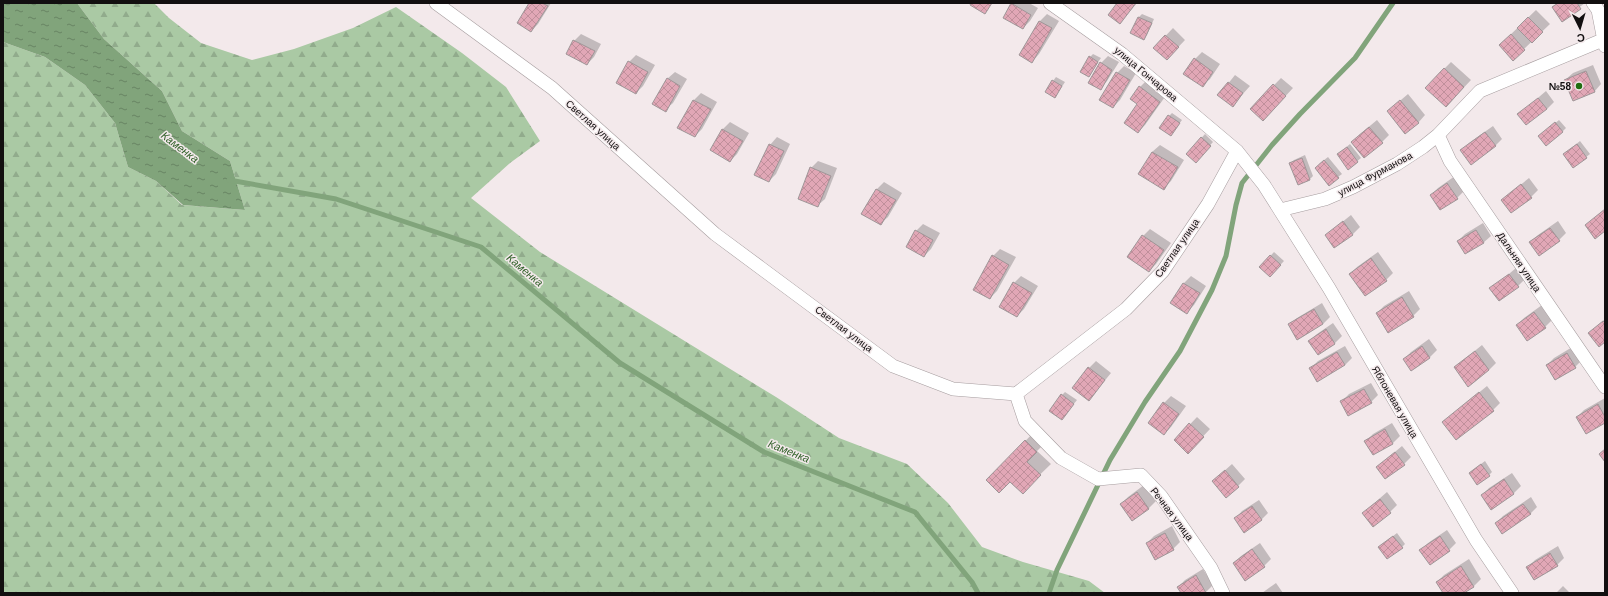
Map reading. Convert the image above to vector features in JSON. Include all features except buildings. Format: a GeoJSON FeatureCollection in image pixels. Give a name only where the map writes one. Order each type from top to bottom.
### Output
{"type":"FeatureCollection","features":[{"type":"Feature","properties":{"kind":"street","name":"Светлая улица"},"geometry":{"type":"LineString","coordinates":[[436,3],[552,88],[715,234],[893,366],[952,388],[1016,394],[1126,309],[1163,271],[1208,204],[1237,151]]}},
{"type":"Feature","properties":{"kind":"street","name":"улица Гончарова"},"geometry":{"type":"LineString","coordinates":[[1050,3],[1122,54],[1237,151],[1264,184]]}},
{"type":"Feature","properties":{"kind":"street"},"geometry":{"type":"LineString","coordinates":[[1593,3],[1598,10],[1605,42]]}},
{"type":"Feature","properties":{"kind":"street","name":"улица Фурманова"},"geometry":{"type":"LineString","coordinates":[[1280,210],[1325,199],[1353,187],[1397,164],[1438,135],[1480,91],[1605,42]]}},
{"type":"Feature","properties":{"kind":"street","name":"Дальняя улица"},"geometry":{"type":"LineString","coordinates":[[1438,135],[1450,162],[1605,387]]}},
{"type":"Feature","properties":{"kind":"street","name":"Яблоневая улица"},"geometry":{"type":"LineString","coordinates":[[1264,184],[1329,288],[1476,540],[1512,593]]}},
{"type":"Feature","properties":{"kind":"street","name":"Речная улица"},"geometry":{"type":"LineString","coordinates":[[1016,394],[1025,421],[1061,458],[1098,479],[1141,475],[1161,496],[1212,568],[1223,593]]}},
{"type":"Feature","properties":{"kind":"green space"},"geometry":{"type":"Polygon","coordinates":[[[77,3],[154,3],[169,18],[201,43],[252,60],[294,49],[353,28],[396,7],[462,53],[506,87],[540,141],[510,163],[471,198],[540,252],[776,397],[839,438],[907,464],[948,503],[982,547],[1023,562],[1089,581],[1105,593],[3,593],[3,42],[45,57],[85,85],[115,123],[128,167],[156,181],[182,205],[245,210],[230,161],[182,131],[162,91],[104,39],[77,3]]]}},
{"type":"Feature","properties":{"kind":"water"},"geometry":{"type":"Polygon","coordinates":[[[3,3],[77,3],[104,39],[162,91],[182,131],[230,161],[245,210],[183,205],[156,181],[128,167],[115,123],[85,85],[45,57],[3,42],[3,3]]]}},
{"type":"Feature","properties":{"kind":"waterway"},"geometry":{"type":"LineString","coordinates":[[1049,593],[1057,570],[1110,460],[1145,402],[1180,351],[1212,290],[1226,256],[1242,183],[1272,145],[1300,114],[1355,58],[1393,3]]}},
{"type":"Feature","properties":{"kind":"waterway","name":"Каменка"},"geometry":{"type":"LineString","coordinates":[[229,180],[336,199],[481,247],[620,363],[764,452],[915,512],[972,582],[978,593]]}},
{"type":"Feature","properties":{"kind":"place","name":"№58"},"geometry":{"type":"Point","coordinates":[1579,86]}}]}
